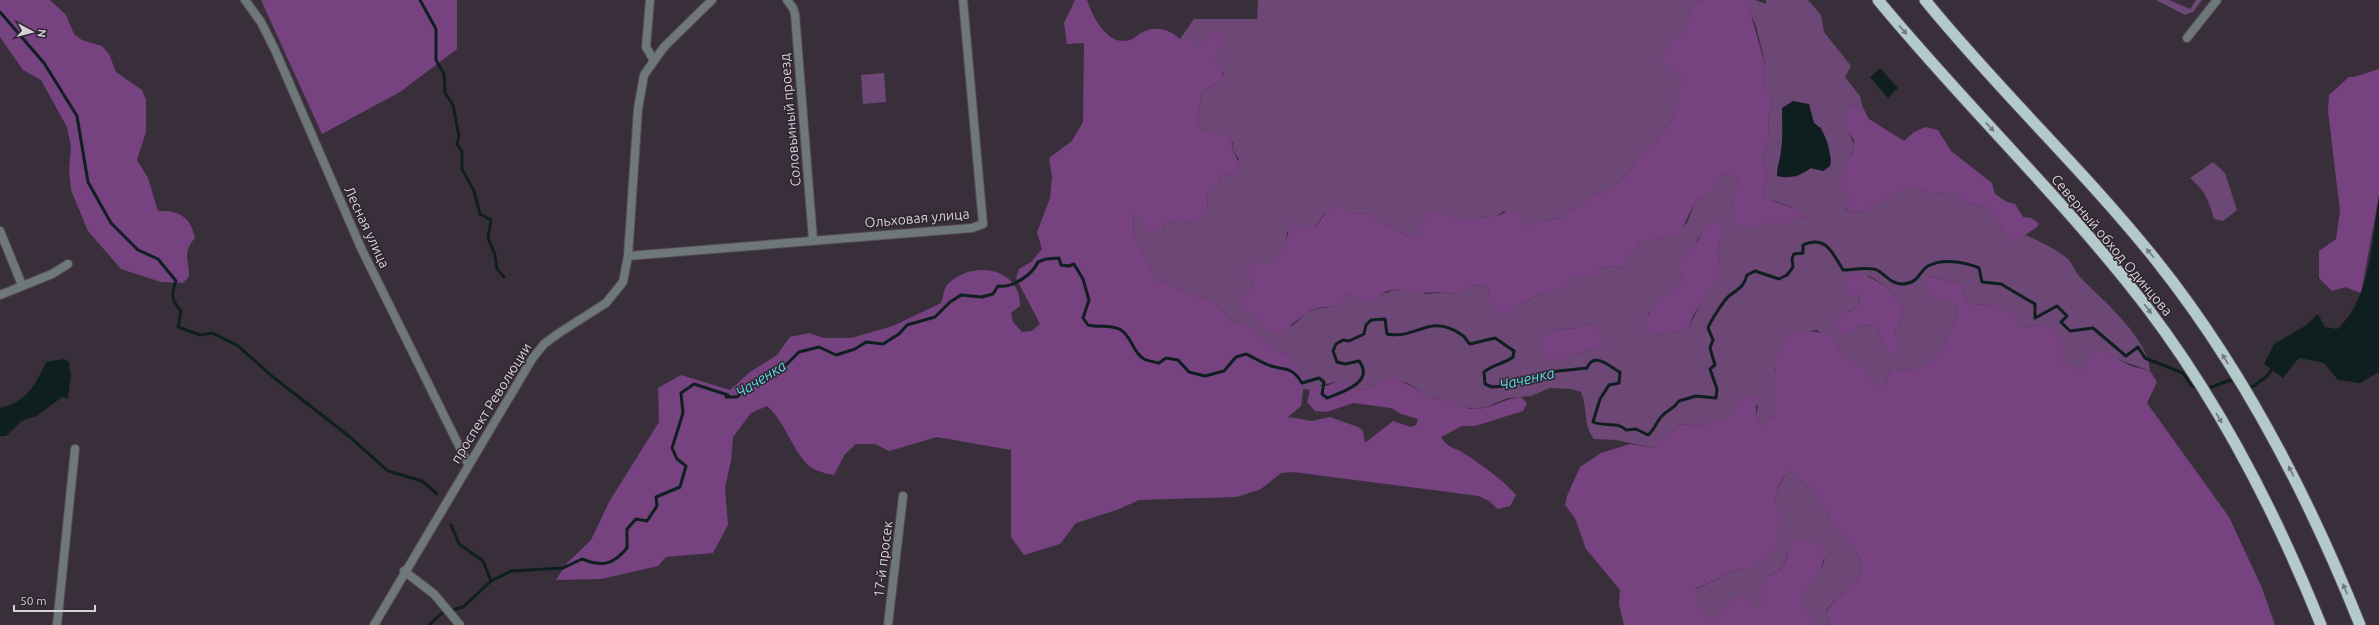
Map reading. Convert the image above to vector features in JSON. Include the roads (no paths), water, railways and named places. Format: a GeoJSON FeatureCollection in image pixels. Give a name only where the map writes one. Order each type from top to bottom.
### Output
{"type":"FeatureCollection","features":[{"type":"Feature","properties":{"kind":"highway","name":"Северный обход Одинцова"},"geometry":{"type":"LineString","coordinates":[[1878,0],[1942,75],[2062,206],[2128,282],[2156,320],[2193,376],[2251,472],[2296,564],[2321,625]]}},
{"type":"Feature","properties":{"kind":"highway","name":"Северный обход Одинцова"},"geometry":{"type":"LineString","coordinates":[[1925,0],[2090,182],[2156,260],[2185,298],[2240,383],[2283,454],[2329,549],[2360,625]]}},
{"type":"Feature","properties":{"kind":"street","name":"Лесная улица"},"geometry":{"type":"LineString","coordinates":[[245,0],[260,22],[275,50],[360,248],[468,464]]}},
{"type":"Feature","properties":{"kind":"street"},"geometry":{"type":"LineString","coordinates":[[650,0],[646,47],[653,59]]}},
{"type":"Feature","properties":{"kind":"street","name":"проспект Революции"},"geometry":{"type":"LineString","coordinates":[[374,625],[404,571],[532,359],[544,344],[606,303],[616,293],[623,282],[628,256],[640,92],[644,76],[653,59],[712,0]]}},
{"type":"Feature","properties":{"kind":"street","name":"Соловьиный проезд"},"geometry":{"type":"LineString","coordinates":[[787,0],[793,8],[795,14],[813,240]]}},
{"type":"Feature","properties":{"kind":"street","name":"Ольховая улица"},"geometry":{"type":"LineString","coordinates":[[628,256],[972,228],[983,224],[963,0]]}},
{"type":"Feature","properties":{"kind":"street"},"geometry":{"type":"LineString","coordinates":[[2187,38],[2217,0]]}},
{"type":"Feature","properties":{"kind":"street"},"geometry":{"type":"LineString","coordinates":[[0,231],[22,285]]}},
{"type":"Feature","properties":{"kind":"street"},"geometry":{"type":"LineString","coordinates":[[0,295],[52,274],[68,264]]}},
{"type":"Feature","properties":{"kind":"street"},"geometry":{"type":"LineString","coordinates":[[58,625],[75,449]]}},
{"type":"Feature","properties":{"kind":"street","name":"17-й просек"},"geometry":{"type":"LineString","coordinates":[[888,625],[903,496]]}},
{"type":"Feature","properties":{"kind":"street"},"geometry":{"type":"LineString","coordinates":[[404,571],[442,601],[460,625]]}},
{"type":"Feature","properties":{"kind":"waterway"},"geometry":{"type":"LineString","coordinates":[[420,0],[436,29],[436,60],[444,74],[445,93],[453,105],[459,136],[457,144],[462,152],[462,169],[474,191],[480,214],[491,220],[488,238],[495,255],[497,269],[504,277]]}},
{"type":"Feature","properties":{"kind":"waterway"},"geometry":{"type":"LineString","coordinates":[[0,12],[44,63],[77,116],[88,182],[111,223],[138,250],[158,259],[176,281],[173,290],[173,297],[175,304],[181,311],[178,327],[200,335],[212,333],[237,345],[273,377],[350,437],[388,471],[422,481],[437,494]]}},
{"type":"Feature","properties":{"kind":"waterway","name":"Чаченка"},"geometry":{"type":"LineString","coordinates":[[429,625],[442,613],[463,607],[491,581],[511,571],[563,568],[582,559],[601,564],[612,561],[622,554],[627,548],[627,529],[636,519],[647,521],[657,506],[656,497],[680,487],[686,466],[677,459],[672,448],[683,413],[681,393],[694,384],[728,395],[726,397],[737,397],[748,386],[781,370],[799,352],[819,347],[836,355],[855,349],[866,342],[883,344],[899,334],[907,325],[935,317],[950,302],[961,295],[982,297],[993,294],[998,286],[1016,283],[1027,276],[1038,262],[1046,259],[1059,258],[1061,265],[1069,266],[1074,264],[1083,279],[1089,300],[1083,318],[1088,325],[1113,327],[1121,330],[1128,337],[1137,353],[1149,361],[1159,363],[1166,358],[1178,360],[1189,372],[1205,376],[1224,371],[1236,357],[1246,354],[1263,363],[1290,370],[1302,383],[1319,378],[1324,382],[1322,394],[1327,398],[1341,393],[1355,385],[1363,375],[1363,368],[1359,361],[1345,364],[1337,362],[1333,351],[1336,344],[1343,340],[1349,341],[1364,334],[1366,325],[1371,320],[1385,319],[1387,334],[1397,335],[1432,326],[1441,326],[1462,335],[1470,344],[1495,338],[1514,351],[1513,357],[1491,367],[1484,372],[1485,384],[1492,387],[1505,386],[1544,376],[1549,372],[1587,368],[1594,360],[1603,362],[1620,372],[1619,383],[1609,385],[1600,399],[1593,422],[1615,425],[1626,430],[1636,429],[1648,435],[1662,416],[1679,401],[1696,396],[1716,398],[1717,389],[1710,369],[1715,365],[1710,348],[1713,340],[1708,328],[1717,311],[1727,298],[1742,285],[1747,275],[1755,271],[1779,279],[1787,275],[1793,267],[1792,259],[1794,254],[1803,253],[1803,245],[1811,242],[1818,242],[1828,247],[1843,270],[1865,268],[1873,269],[1900,284],[1913,281],[1925,268],[1940,262],[1961,263],[1979,268],[1982,282],[2001,284],[2035,304],[2035,318],[2057,306],[2067,316],[2061,322],[2070,331],[2093,328],[2126,356],[2138,347],[2145,358],[2183,373],[2192,386],[2197,387]]}},
{"type":"Feature","properties":{"kind":"waterway","name":"Чаченка"},"geometry":{"type":"LineString","coordinates":[[2246,385],[2252,387],[2266,377],[2274,367]]}},
{"type":"Feature","properties":{"kind":"waterway","name":"Чаченка"},"geometry":{"type":"LineString","coordinates":[[2207,389],[2230,380],[2237,382]]}},
{"type":"Feature","properties":{"kind":"waterway"},"geometry":{"type":"LineString","coordinates":[[451,525],[459,544],[483,561],[491,581]]}}]}
